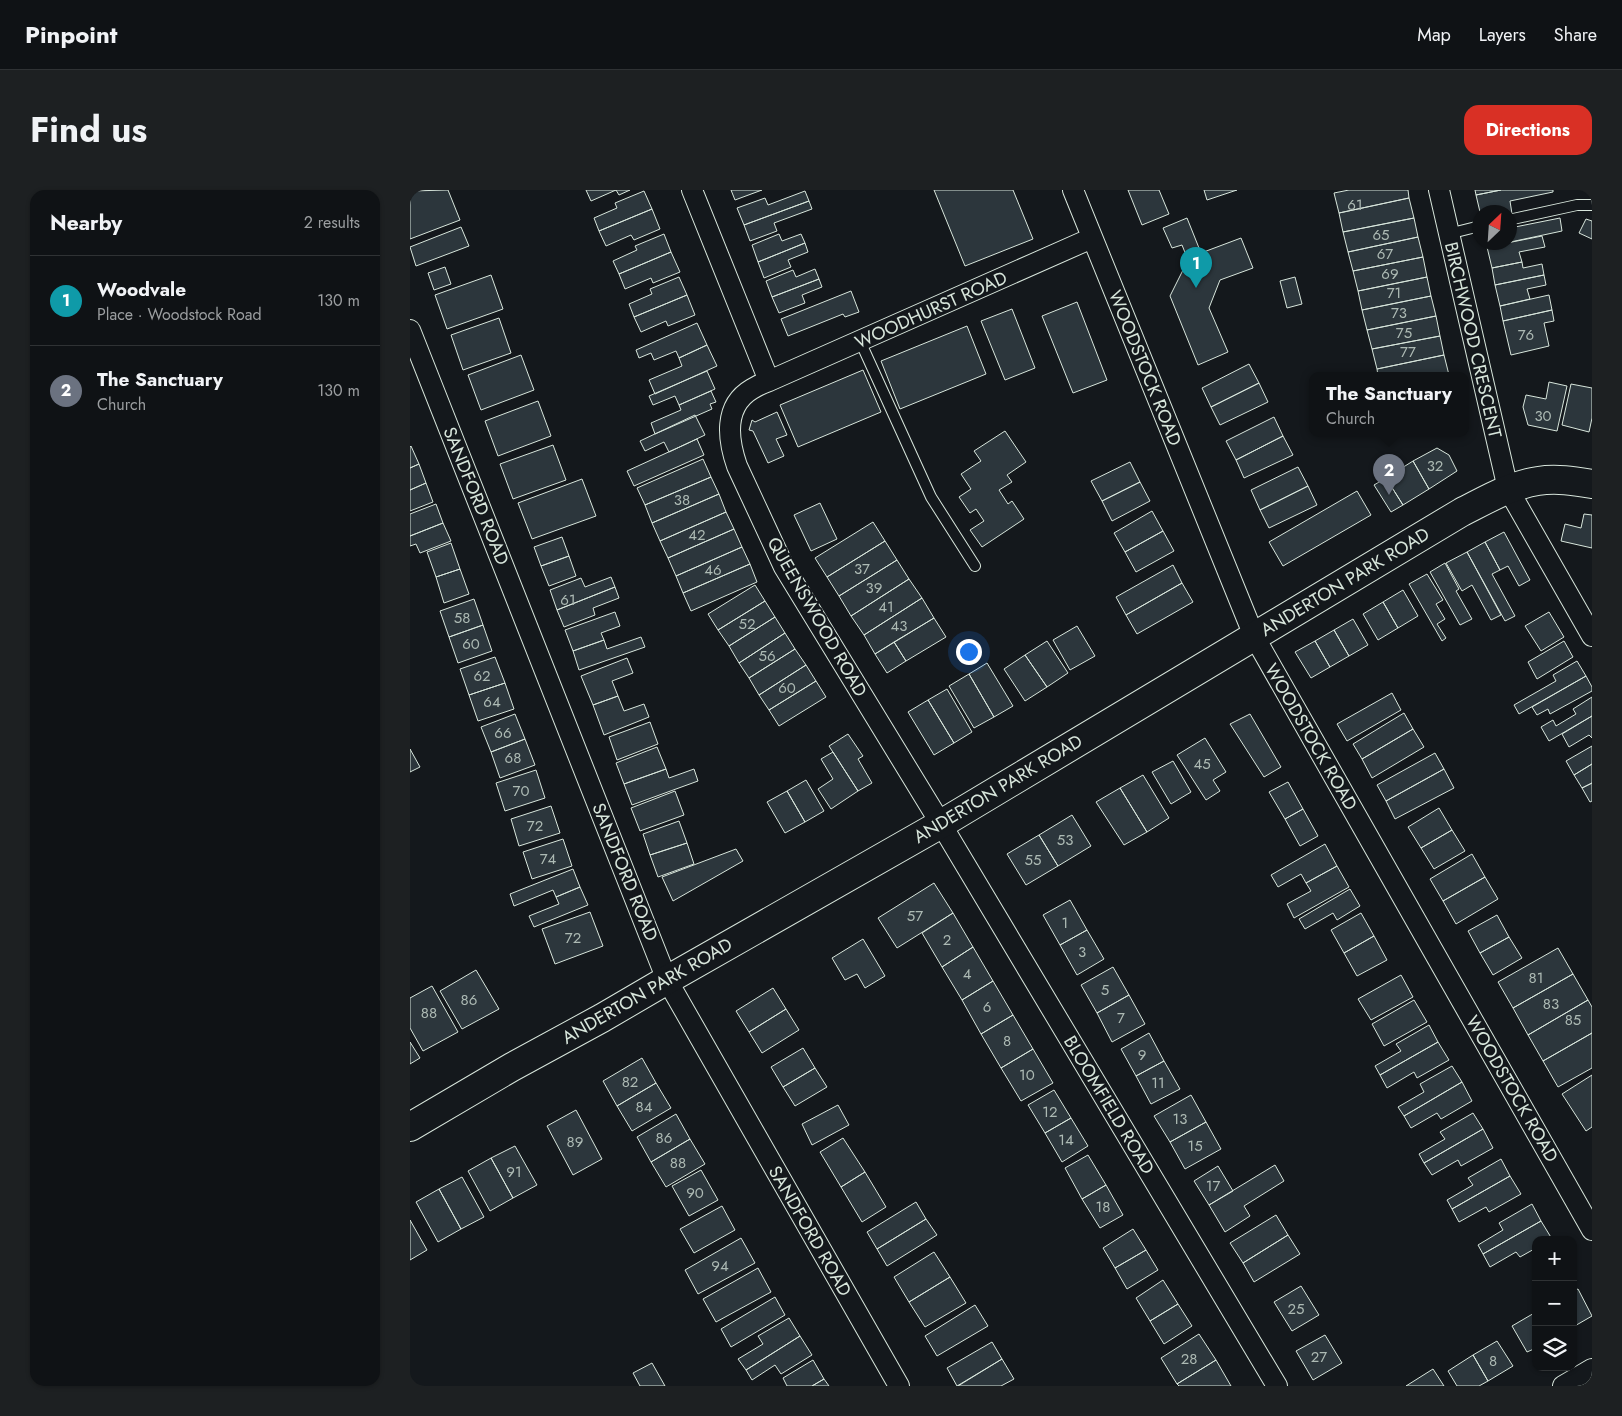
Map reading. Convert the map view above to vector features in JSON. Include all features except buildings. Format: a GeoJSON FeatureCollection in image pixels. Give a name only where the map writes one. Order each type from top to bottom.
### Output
{"type":"FeatureCollection","features":[{"type":"Feature","properties":{"kind":"street"},"geometry":{"type":"LineString","coordinates":[[692,190],[769,380]]}},
{"type":"Feature","properties":{"kind":"street","name":"WOODSTOCK ROAD"},"geometry":{"type":"LineString","coordinates":[[1073,190],[1254,636],[1592,1230]]}},
{"type":"Feature","properties":{"kind":"street","name":"BIRCHWOOD CRESCENT"},"geometry":{"type":"LineString","coordinates":[[1439,190],[1508,489],[1592,636]]}},
{"type":"Feature","properties":{"kind":"street","name":"WOODHURST ROAD"},"geometry":{"type":"LineString","coordinates":[[769,380],[1092,238]]}},
{"type":"Feature","properties":{"kind":"street","name":"SANDFORD ROAD"},"geometry":{"type":"LineString","coordinates":[[410,330],[667,980],[899,1386]]}},
{"type":"Feature","properties":{"kind":"street","name":"QUEENSWOOD ROAD"},"geometry":{"type":"LineString","coordinates":[[769,380],[750,390],[740,398],[730,423],[731,449],[784,567],[941,824]]}},
{"type":"Feature","properties":{"kind":"street","name":"ANDERTON PARK ROAD"},"geometry":{"type":"LineString","coordinates":[[410,1127],[512,1067],[602,1018],[941,824],[1462,512],[1508,489],[1538,480],[1569,480],[1592,484]]}},
{"type":"Feature","properties":{"kind":"street","name":"BLOOMFIELD ROAD"},"geometry":{"type":"LineString","coordinates":[[941,824],[1277,1386]]}},
{"type":"Feature","properties":{"kind":"street"},"geometry":{"type":"LineString","coordinates":[[1563,1386],[1592,1369]]}},
{"type":"Feature","properties":{"kind":"lane"},"geometry":{"type":"LineString","coordinates":[[1517,218],[1577,205],[1592,206]]}},
{"type":"Feature","properties":{"kind":"lane"},"geometry":{"type":"LineString","coordinates":[[1448,234],[1472,228]]}},
{"type":"Feature","properties":{"kind":"lane"},"geometry":{"type":"LineString","coordinates":[[860,341],[931,497],[975,566]]}},
{"type":"Feature","properties":{"kind":"place","name":"Woodvale"},"geometry":{"type":"Point","coordinates":[1196,288]}},
{"type":"Feature","properties":{"kind":"place","name":"The Sanctuary"},"geometry":{"type":"Point","coordinates":[1389,495]}}]}
